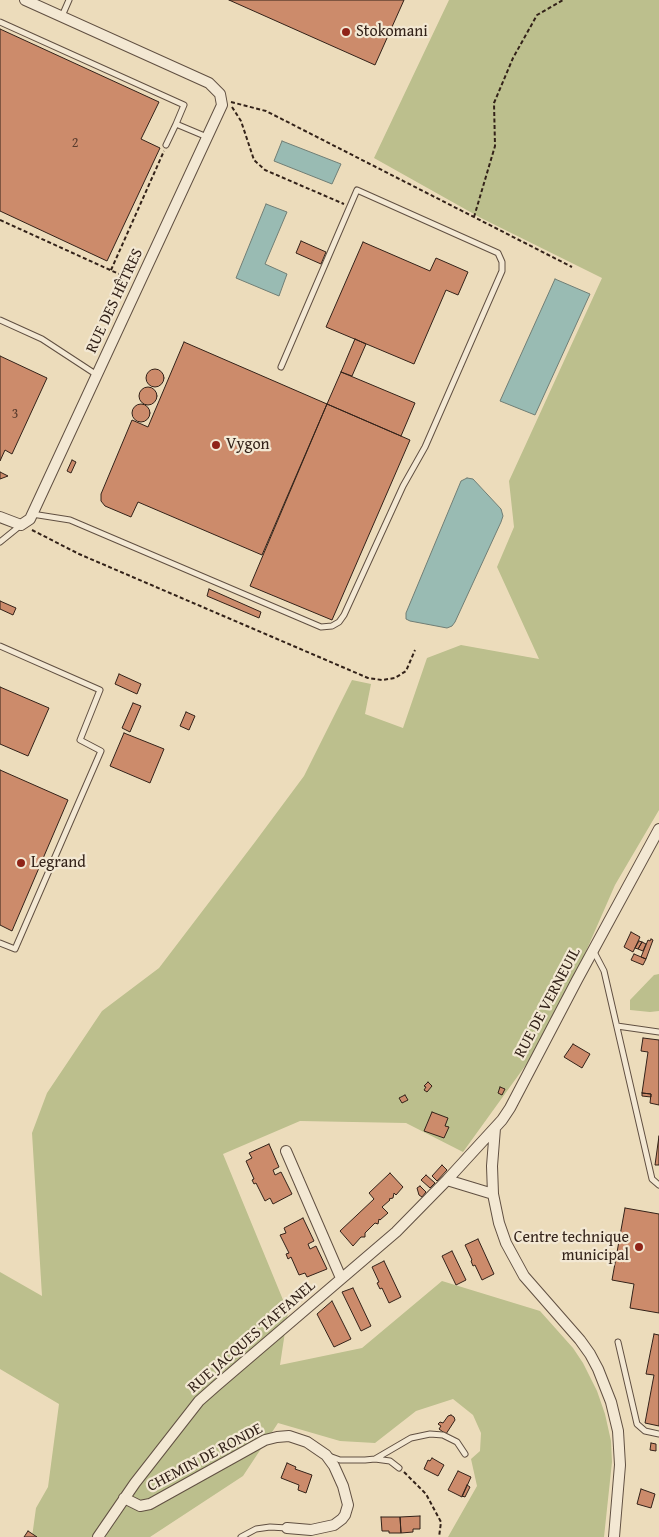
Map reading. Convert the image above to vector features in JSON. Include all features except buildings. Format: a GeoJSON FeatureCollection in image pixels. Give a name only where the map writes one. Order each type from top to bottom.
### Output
{"type":"FeatureCollection","features":[{"type":"Feature","properties":{"kind":"street"},"geometry":{"type":"LineString","coordinates":[[25,0],[209,83],[217,90],[222,100]]}},
{"type":"Feature","properties":{"kind":"street","name":"RUE DES HÊTRES"},"geometry":{"type":"LineString","coordinates":[[21,525],[27,522],[32,514],[220,110],[222,100]]}},
{"type":"Feature","properties":{"kind":"street"},"geometry":{"type":"LineString","coordinates":[[0,517],[21,525]]}},
{"type":"Feature","properties":{"kind":"street","name":"RUE DE VERNEUIL"},"geometry":{"type":"LineString","coordinates":[[447,1180],[495,1128],[510,1108],[659,829]]}},
{"type":"Feature","properties":{"kind":"street"},"geometry":{"type":"LineString","coordinates":[[495,1128],[492,1166],[493,1194],[504,1236],[524,1276],[590,1354],[608,1394],[616,1420],[620,1456],[620,1479],[614,1537]]}},
{"type":"Feature","properties":{"kind":"street"},"geometry":{"type":"LineString","coordinates":[[286,1151],[341,1278]]}},
{"type":"Feature","properties":{"kind":"street"},"geometry":{"type":"LineString","coordinates":[[447,1180],[493,1194]]}},
{"type":"Feature","properties":{"kind":"street","name":"RUE JACQUES TAFFANEL"},"geometry":{"type":"LineString","coordinates":[[98,1537],[124,1498],[200,1401],[396,1232],[447,1180]]}},
{"type":"Feature","properties":{"kind":"street","name":"CHEMIN DE RONDE"},"geometry":{"type":"LineString","coordinates":[[124,1498],[140,1506],[150,1504],[265,1440],[289,1436],[312,1445],[326,1455],[334,1466],[346,1494],[348,1506],[345,1515],[338,1522],[328,1527],[303,1530],[287,1528]]}},
{"type":"Feature","properties":{"kind":"lane"},"geometry":{"type":"LineString","coordinates":[[62,16],[69,0]]}},
{"type":"Feature","properties":{"kind":"lane"},"geometry":{"type":"LineString","coordinates":[[0,22],[184,105],[166,144]]}},
{"type":"Feature","properties":{"kind":"lane"},"geometry":{"type":"LineString","coordinates":[[176,124],[206,137]]}},
{"type":"Feature","properties":{"kind":"lane"},"geometry":{"type":"LineString","coordinates":[[32,514],[70,520],[321,627],[332,626],[339,622],[344,615],[403,486],[425,447],[502,272],[502,262],[498,253],[358,190],[281,367]]}},
{"type":"Feature","properties":{"kind":"lane"},"geometry":{"type":"LineString","coordinates":[[1,322],[42,339],[97,376]]}},
{"type":"Feature","properties":{"kind":"lane"},"geometry":{"type":"LineString","coordinates":[[0,542],[21,525]]}},
{"type":"Feature","properties":{"kind":"lane"},"geometry":{"type":"LineString","coordinates":[[0,646],[100,690],[80,740],[101,751],[15,949],[0,942]]}},
{"type":"Feature","properties":{"kind":"lane"},"geometry":{"type":"LineString","coordinates":[[593,950],[604,971],[652,1179],[659,1185]]}},
{"type":"Feature","properties":{"kind":"lane"},"geometry":{"type":"LineString","coordinates":[[617,1026],[659,1032]]}},
{"type":"Feature","properties":{"kind":"lane"},"geometry":{"type":"LineString","coordinates":[[618,1342],[637,1424],[644,1431],[659,1434]]}},
{"type":"Feature","properties":{"kind":"lane","name":"CHEMIN DE RONDE"},"geometry":{"type":"LineString","coordinates":[[375,1459],[411,1438],[430,1434],[443,1435],[457,1442],[465,1454]]}},
{"type":"Feature","properties":{"kind":"lane","name":"CHEMIN DE RONDE"},"geometry":{"type":"LineString","coordinates":[[326,1455],[340,1460],[375,1459],[390,1461],[399,1468]]}},
{"type":"Feature","properties":{"kind":"lane"},"geometry":{"type":"LineString","coordinates":[[241,1537],[256,1529],[270,1527],[287,1528]]}},
{"type":"Feature","properties":{"kind":"path"},"geometry":{"type":"LineString","coordinates":[[474,217],[495,146],[494,103],[512,58],[537,15],[563,0]]}},
{"type":"Feature","properties":{"kind":"path"},"geometry":{"type":"LineString","coordinates":[[222,100],[266,111],[572,267]]}},
{"type":"Feature","properties":{"kind":"path"},"geometry":{"type":"LineString","coordinates":[[222,100],[235,110],[254,160],[265,170],[350,207]]}},
{"type":"Feature","properties":{"kind":"path"},"geometry":{"type":"LineString","coordinates":[[112,270],[166,144]]}},
{"type":"Feature","properties":{"kind":"path"},"geometry":{"type":"LineString","coordinates":[[0,220],[140,283]]}},
{"type":"Feature","properties":{"kind":"path"},"geometry":{"type":"LineString","coordinates":[[21,525],[79,554],[368,678],[382,680],[395,678],[406,671],[415,650]]}},
{"type":"Feature","properties":{"kind":"path"},"geometry":{"type":"LineString","coordinates":[[399,1468],[426,1494],[441,1522],[439,1537]]}},
{"type":"Feature","properties":{"kind":"green space"},"geometry":{"type":"Polygon","coordinates":[[[449,0],[659,0],[659,810],[615,885],[566,997],[546,1037],[463,1152],[406,1123],[300,1121],[223,1154],[288,1312],[280,1365],[362,1348],[442,1281],[540,1311],[573,1348],[583,1363],[597,1391],[605,1414],[611,1441],[612,1462],[604,1537],[448,1537],[477,1486],[471,1459],[480,1451],[481,1433],[473,1415],[453,1399],[416,1411],[375,1443],[340,1441],[278,1423],[243,1476],[150,1537],[32,1537],[36,1508],[48,1487],[59,1404],[0,1369],[0,1272],[42,1296],[32,1133],[47,1093],[102,1011],[159,968],[304,776],[352,680],[371,684],[365,714],[403,728],[427,658],[461,645],[539,659],[497,567],[514,527],[509,481],[602,278],[481,218],[374,158],[449,0]]]}},
{"type":"Feature","properties":{"kind":"green space"},"geometry":{"type":"Polygon","coordinates":[[[659,974],[659,1011],[630,1010],[630,1000],[654,975],[659,974]]]}},
{"type":"Feature","properties":{"kind":"water"},"geometry":{"type":"Polygon","coordinates":[[[282,141],[341,164],[332,184],[274,161],[282,141]]]}},
{"type":"Feature","properties":{"kind":"water"},"geometry":{"type":"Polygon","coordinates":[[[266,204],[287,212],[265,264],[287,274],[279,296],[236,278],[266,204]]]}},
{"type":"Feature","properties":{"kind":"water"},"geometry":{"type":"Polygon","coordinates":[[[555,279],[590,294],[535,415],[500,401],[555,279]]]}},
{"type":"Feature","properties":{"kind":"water"},"geometry":{"type":"Polygon","coordinates":[[[467,478],[473,479],[501,509],[503,516],[501,522],[452,626],[447,628],[410,621],[406,619],[406,613],[461,481],[467,478]]]}},
{"type":"Feature","properties":{"kind":"place","name":"Stokomani"},"geometry":{"type":"Point","coordinates":[346,32]}},
{"type":"Feature","properties":{"kind":"place","name":"Vygon"},"geometry":{"type":"Point","coordinates":[216,445]}},
{"type":"Feature","properties":{"kind":"place","name":"Legrand"},"geometry":{"type":"Point","coordinates":[21,863]}},
{"type":"Feature","properties":{"kind":"place","name":"Centre technique municipal"},"geometry":{"type":"Point","coordinates":[639,1247]}}]}
